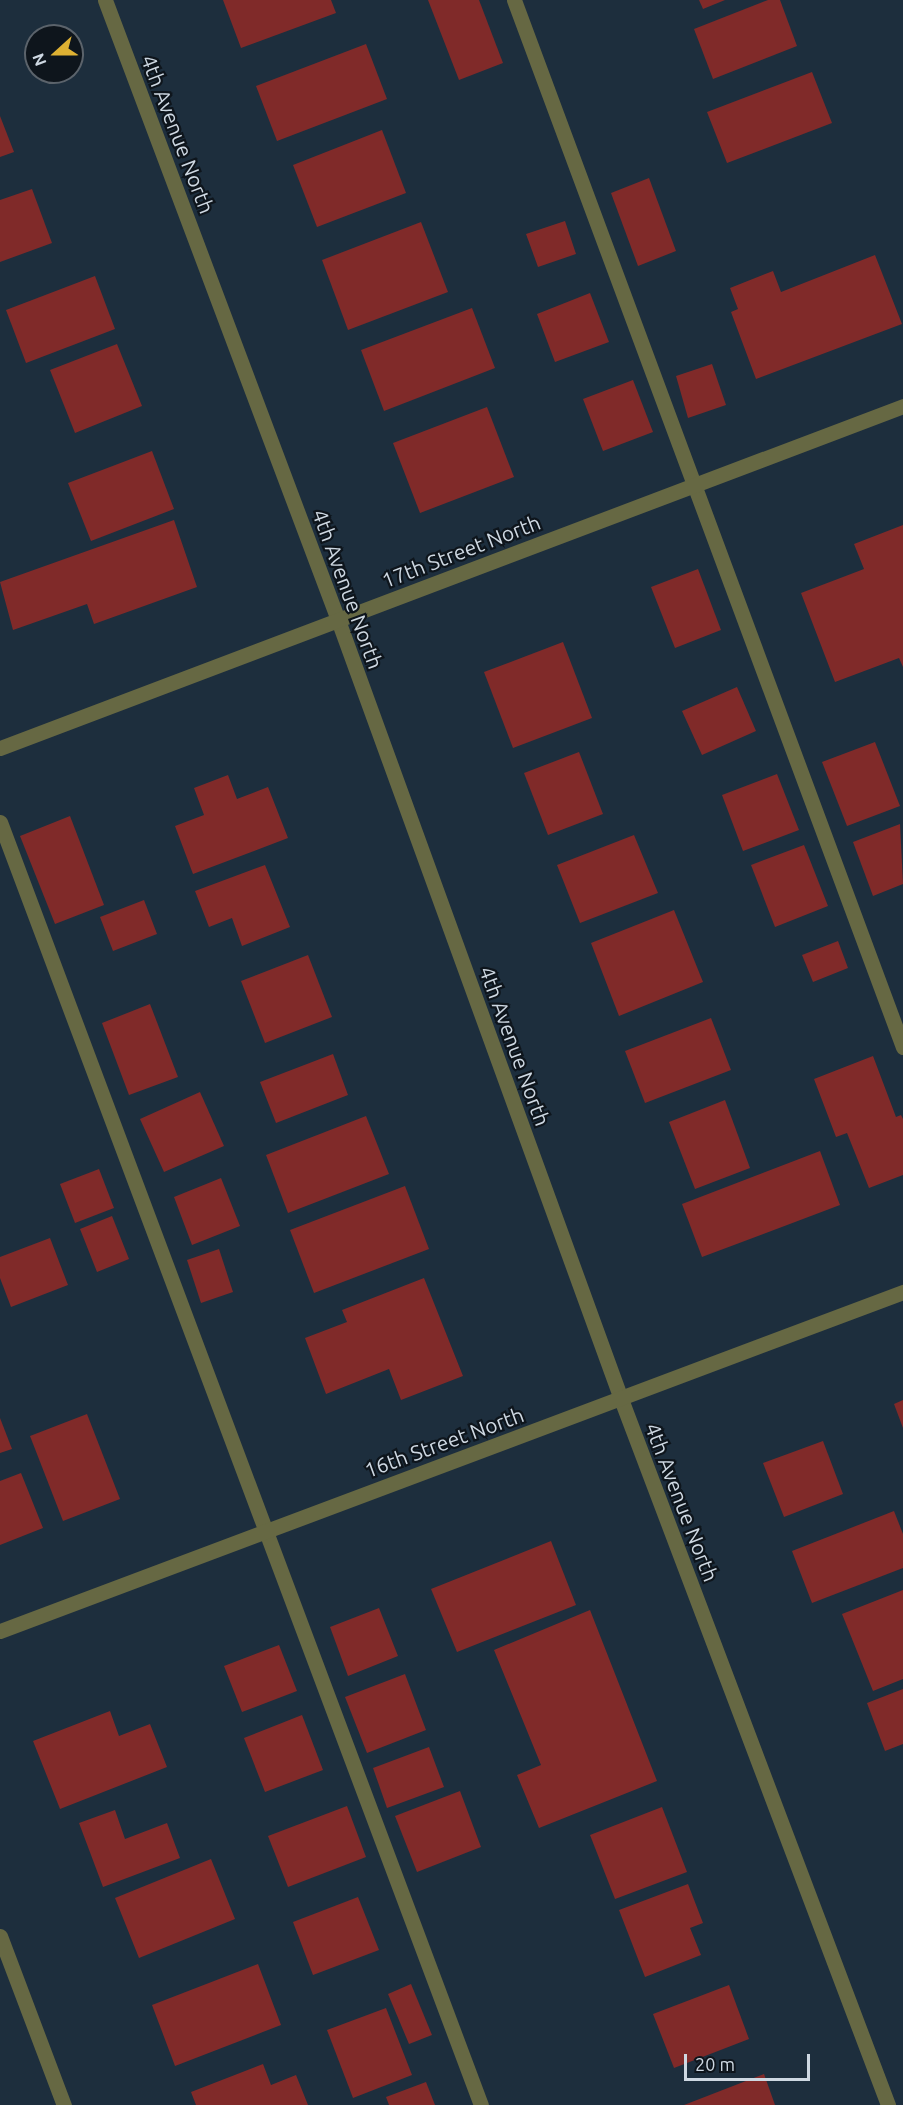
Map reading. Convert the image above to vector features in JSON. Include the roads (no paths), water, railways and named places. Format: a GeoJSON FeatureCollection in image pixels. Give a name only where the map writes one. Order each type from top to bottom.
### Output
{"type":"FeatureCollection","features":[{"type":"Feature","properties":{"kind":"street","name":"4th Avenue North"},"geometry":{"type":"LineString","coordinates":[[105,0],[338,620],[621,1399],[888,2105]]}},
{"type":"Feature","properties":{"kind":"street"},"geometry":{"type":"LineString","coordinates":[[514,0],[697,486],[903,1047]]}},
{"type":"Feature","properties":{"kind":"street","name":"17th Street North"},"geometry":{"type":"LineString","coordinates":[[0,748],[697,486],[903,406]]}},
{"type":"Feature","properties":{"kind":"street"},"geometry":{"type":"LineString","coordinates":[[0,822],[481,2105]]}},
{"type":"Feature","properties":{"kind":"street","name":"16th Street North"},"geometry":{"type":"LineString","coordinates":[[0,1631],[903,1292]]}},
{"type":"Feature","properties":{"kind":"street"},"geometry":{"type":"LineString","coordinates":[[0,1936],[64,2105]]}}]}
